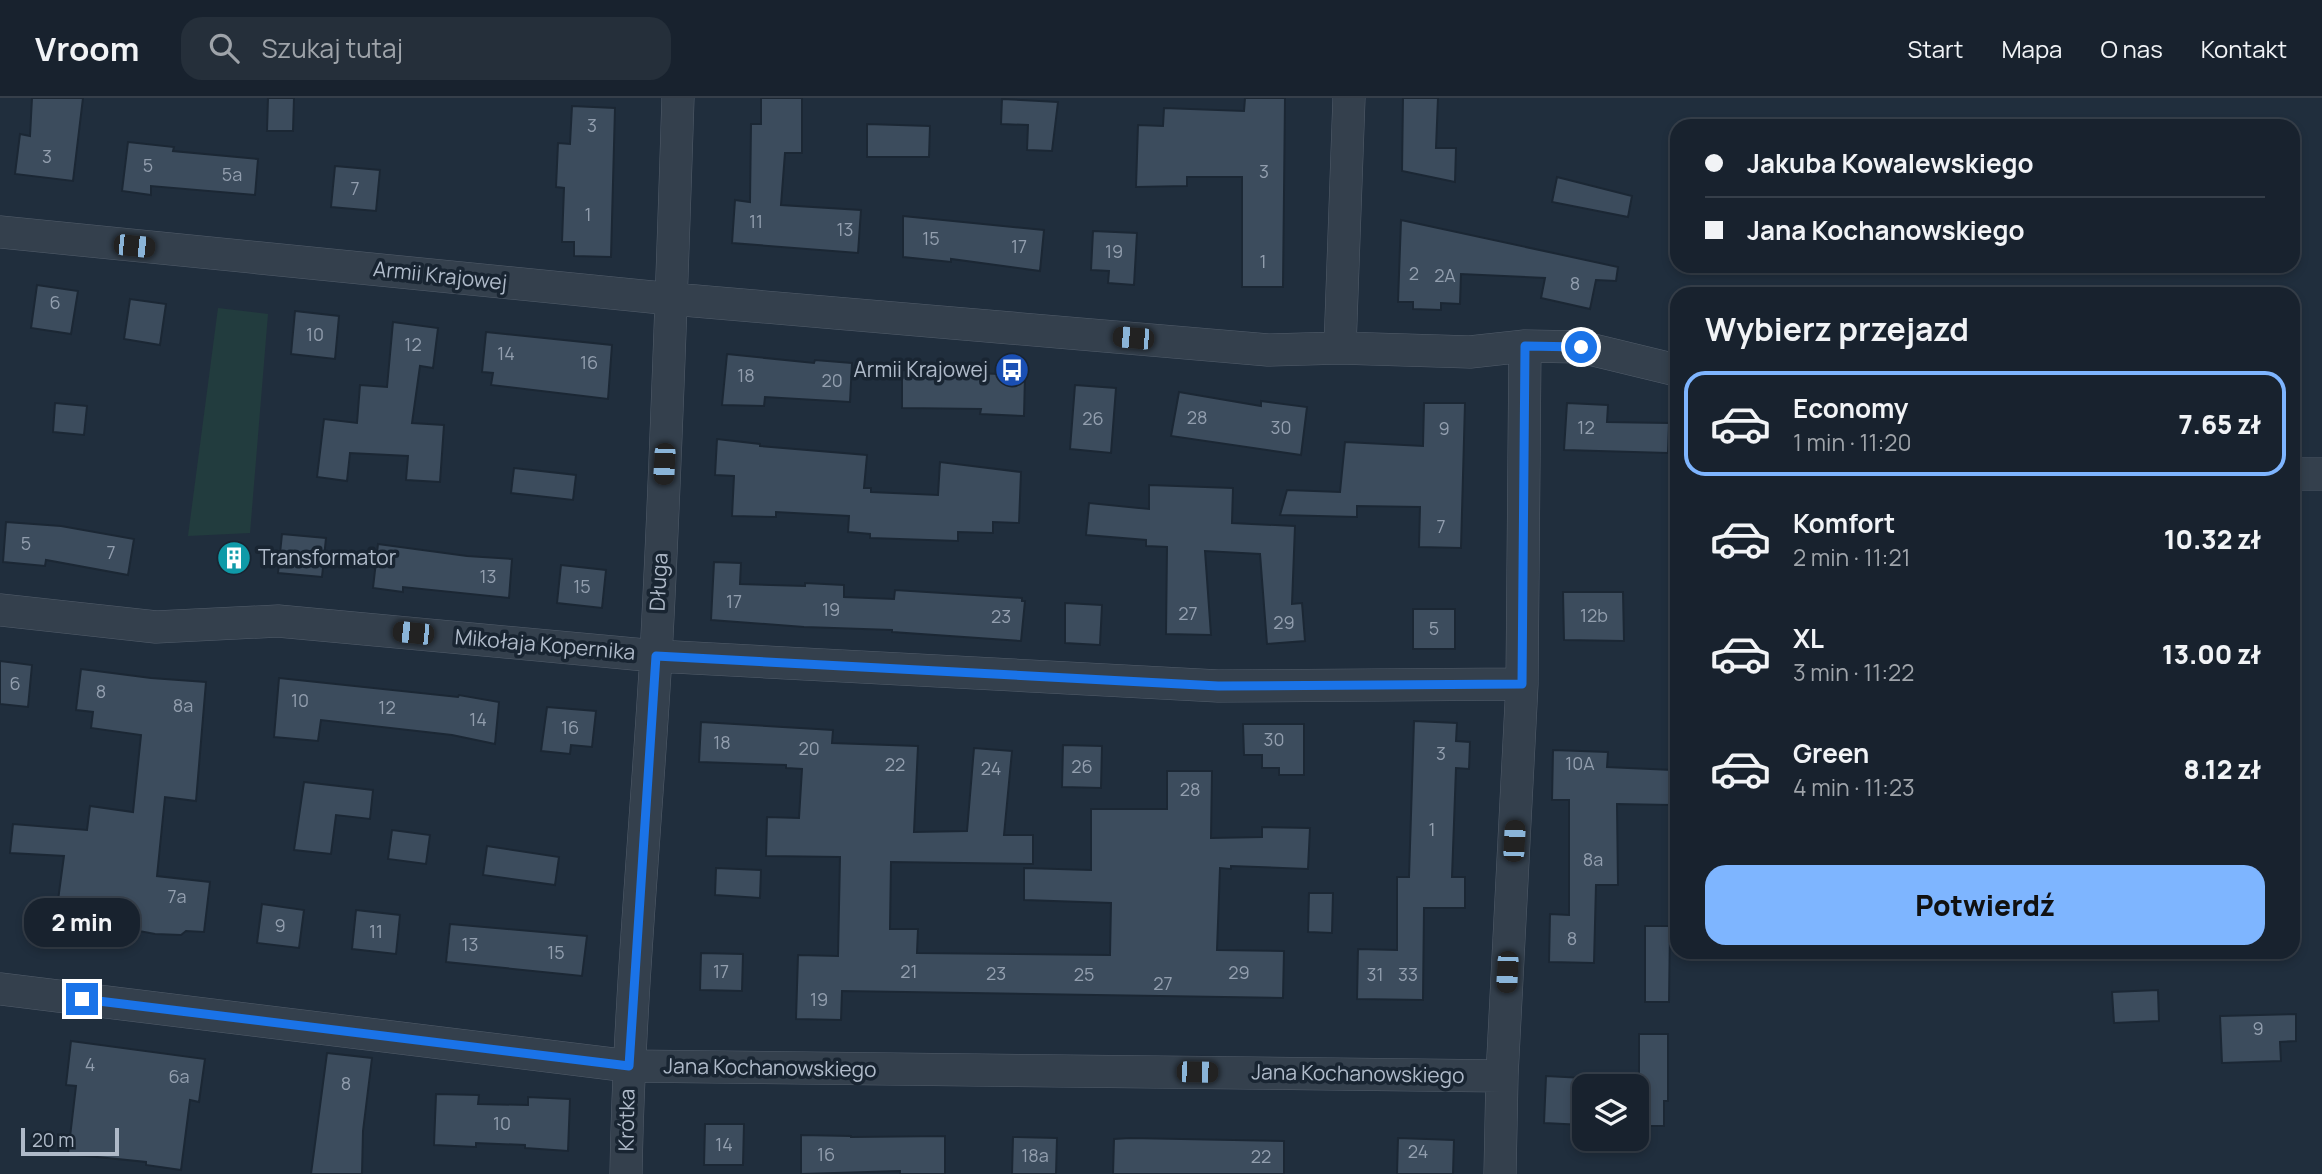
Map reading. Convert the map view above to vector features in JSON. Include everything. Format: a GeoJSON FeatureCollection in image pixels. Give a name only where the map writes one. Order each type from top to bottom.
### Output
{"type":"FeatureCollection","features":[{"type":"Feature","properties":{"kind":"street","name":"Długa"},"geometry":{"type":"LineString","coordinates":[[629,1066],[656,656],[678,98]]}},
{"type":"Feature","properties":{"kind":"street"},"geometry":{"type":"LineString","coordinates":[[1340,348],[1349,98]]}},
{"type":"Feature","properties":{"kind":"street","name":"Armii Krajowej"},"geometry":{"type":"LineString","coordinates":[[0,232],[672,299],[1268,350],[1340,348],[1470,352],[1525,346],[1581,347],[1670,369]]}},
{"type":"Feature","properties":{"kind":"street"},"geometry":{"type":"LineString","coordinates":[[1500,1174],[1502,1076],[1522,684],[1525,346]]}},
{"type":"Feature","properties":{"kind":"street"},"geometry":{"type":"LineString","coordinates":[[2300,474],[2322,474]]}},
{"type":"Feature","properties":{"kind":"street","name":"Mikołaja Kopernika"},"geometry":{"type":"LineString","coordinates":[[0,610],[156,627],[278,621],[656,656],[1218,686],[1522,684]]}},
{"type":"Feature","properties":{"kind":"street","name":"Jana Kochanowskiego"},"geometry":{"type":"LineString","coordinates":[[0,989],[629,1066],[1502,1076]]}},
{"type":"Feature","properties":{"kind":"street","name":"Krótka"},"geometry":{"type":"LineString","coordinates":[[626,1174],[629,1066]]}},
{"type":"Feature","properties":{"kind":"green space"},"geometry":{"type":"Polygon","coordinates":[[[218,308],[268,314],[250,533],[188,536],[218,308]]]}},
{"type":"Feature","properties":{"kind":"building"},"geometry":{"type":"Polygon","coordinates":[[[32,98],[83,98],[73,181],[15,174],[20,134],[30,136],[32,98]]]}},
{"type":"Feature","properties":{"kind":"building"},"geometry":{"type":"Polygon","coordinates":[[[268,98],[294,98],[293,131],[267,131],[268,98]]]}},
{"type":"Feature","properties":{"kind":"building"},"geometry":{"type":"Polygon","coordinates":[[[761,98],[802,98],[802,153],[785,153],[781,205],[861,210],[858,253],[732,243],[735,200],[750,202],[751,124],[761,124],[761,98]]]}},
{"type":"Feature","properties":{"kind":"building"},"geometry":{"type":"Polygon","coordinates":[[[1245,98],[1285,98],[1283,287],[1242,287],[1242,177],[1187,177],[1187,186],[1136,187],[1138,125],[1163,126],[1164,108],[1244,111],[1245,98]]]}},
{"type":"Feature","properties":{"kind":"building"},"geometry":{"type":"Polygon","coordinates":[[[1403,98],[1438,98],[1436,148],[1456,148],[1455,182],[1402,171],[1403,98]]]}},
{"type":"Feature","properties":{"kind":"building"},"geometry":{"type":"Polygon","coordinates":[[[1002,99],[1058,102],[1052,151],[1027,150],[1028,125],[1001,124],[1002,99]]]}},
{"type":"Feature","properties":{"kind":"building"},"geometry":{"type":"Polygon","coordinates":[[[572,106],[615,108],[611,257],[574,256],[574,242],[562,242],[564,188],[556,187],[558,143],[570,144],[572,106]]]}},
{"type":"Feature","properties":{"kind":"building"},"geometry":{"type":"Polygon","coordinates":[[[867,124],[930,126],[929,157],[867,157],[867,124]]]}},
{"type":"Feature","properties":{"kind":"building"},"geometry":{"type":"Polygon","coordinates":[[[128,142],[174,147],[173,151],[258,159],[255,195],[151,186],[151,195],[122,191],[128,142]]]}},
{"type":"Feature","properties":{"kind":"building"},"geometry":{"type":"Polygon","coordinates":[[[335,166],[380,170],[376,211],[331,207],[335,166]]]}},
{"type":"Feature","properties":{"kind":"building"},"geometry":{"type":"Polygon","coordinates":[[[1557,177],[1632,196],[1628,217],[1552,202],[1557,177]]]}},
{"type":"Feature","properties":{"kind":"building"},"geometry":{"type":"Polygon","coordinates":[[[903,216],[1044,230],[1040,271],[951,259],[951,262],[903,257],[903,216]]]}},
{"type":"Feature","properties":{"kind":"building"},"geometry":{"type":"Polygon","coordinates":[[[1401,220],[1618,267],[1616,281],[1596,280],[1590,309],[1541,298],[1545,278],[1461,274],[1460,304],[1441,303],[1441,310],[1413,309],[1413,302],[1398,302],[1401,220]]]}},
{"type":"Feature","properties":{"kind":"building"},"geometry":{"type":"Polygon","coordinates":[[[1093,231],[1137,233],[1134,285],[1108,283],[1109,271],[1091,270],[1093,231]]]}},
{"type":"Feature","properties":{"kind":"building"},"geometry":{"type":"Polygon","coordinates":[[[37,285],[78,291],[71,334],[31,328],[37,285]]]}},
{"type":"Feature","properties":{"kind":"building"},"geometry":{"type":"Polygon","coordinates":[[[130,299],[166,304],[160,345],[124,339],[130,299]]]}},
{"type":"Feature","properties":{"kind":"building"},"geometry":{"type":"Polygon","coordinates":[[[295,311],[339,316],[335,359],[291,354],[295,311]]]}},
{"type":"Feature","properties":{"kind":"building"},"geometry":{"type":"Polygon","coordinates":[[[393,322],[438,328],[433,368],[420,366],[412,423],[444,425],[440,482],[406,480],[408,456],[350,453],[347,481],[317,477],[324,419],[357,423],[360,385],[387,387],[393,322]]]}},
{"type":"Feature","properties":{"kind":"building"},"geometry":{"type":"Polygon","coordinates":[[[486,332],[612,345],[608,399],[491,385],[493,373],[482,372],[486,332]]]}},
{"type":"Feature","properties":{"kind":"building"},"geometry":{"type":"Polygon","coordinates":[[[727,354],[814,363],[815,360],[852,363],[850,402],[765,397],[764,406],[722,405],[727,354]]]}},
{"type":"Feature","properties":{"kind":"building"},"geometry":{"type":"Polygon","coordinates":[[[902,370],[1025,375],[1024,416],[980,414],[981,409],[902,408],[902,370]]]}},
{"type":"Feature","properties":{"kind":"building"},"geometry":{"type":"Polygon","coordinates":[[[1075,385],[1116,388],[1111,453],[1070,449],[1075,385]]]}},
{"type":"Feature","properties":{"kind":"building"},"geometry":{"type":"Polygon","coordinates":[[[1179,392],[1261,406],[1261,401],[1307,407],[1301,455],[1171,436],[1179,392]]]}},
{"type":"Feature","properties":{"kind":"building"},"geometry":{"type":"Polygon","coordinates":[[[55,403],[87,406],[84,435],[53,432],[55,403]]]}},
{"type":"Feature","properties":{"kind":"building"},"geometry":{"type":"Polygon","coordinates":[[[1424,403],[1465,403],[1461,548],[1419,547],[1420,507],[1357,506],[1357,517],[1280,515],[1287,490],[1340,492],[1345,442],[1423,446],[1424,403]]]}},
{"type":"Feature","properties":{"kind":"building"},"geometry":{"type":"Polygon","coordinates":[[[1567,403],[1608,405],[1607,422],[1669,423],[1668,453],[1564,450],[1567,403]]]}},
{"type":"Feature","properties":{"kind":"building"},"geometry":{"type":"Polygon","coordinates":[[[717,439],[760,446],[867,455],[864,488],[871,488],[871,492],[938,495],[940,462],[1021,472],[1019,523],[993,522],[993,533],[958,532],[958,541],[870,538],[870,534],[848,532],[849,516],[776,512],[776,517],[732,516],[734,476],[715,475],[717,439]]]}},
{"type":"Feature","properties":{"kind":"building"},"geometry":{"type":"Polygon","coordinates":[[[514,468],[576,475],[573,500],[511,493],[514,468]]]}},
{"type":"Feature","properties":{"kind":"building"},"geometry":{"type":"Polygon","coordinates":[[[1149,485],[1233,488],[1232,523],[1295,526],[1292,604],[1302,603],[1305,641],[1267,644],[1260,554],[1205,551],[1211,635],[1166,634],[1167,547],[1146,546],[1146,540],[1086,535],[1089,503],[1149,509],[1149,485]]]}},
{"type":"Feature","properties":{"kind":"building"},"geometry":{"type":"Polygon","coordinates":[[[6,522],[61,526],[134,539],[128,575],[46,560],[45,566],[3,562],[6,522]]]}},
{"type":"Feature","properties":{"kind":"building"},"geometry":{"type":"Polygon","coordinates":[[[282,534],[326,538],[322,577],[278,573],[282,534]]]}},
{"type":"Feature","properties":{"kind":"building"},"geometry":{"type":"Polygon","coordinates":[[[378,544],[512,559],[509,598],[403,587],[403,592],[373,588],[378,544]]]}},
{"type":"Feature","properties":{"kind":"building"},"geometry":{"type":"Polygon","coordinates":[[[714,562],[741,563],[740,584],[844,585],[844,597],[894,599],[895,590],[1022,598],[1022,601],[1025,601],[1021,641],[892,630],[711,620],[714,562]]]}},
{"type":"Feature","properties":{"kind":"building"},"geometry":{"type":"Polygon","coordinates":[[[561,565],[606,570],[602,608],[557,603],[561,565]]]}},
{"type":"Feature","properties":{"kind":"building"},"geometry":{"type":"Polygon","coordinates":[[[1563,592],[1623,592],[1624,641],[1564,640],[1563,592]]]}},
{"type":"Feature","properties":{"kind":"building"},"geometry":{"type":"Polygon","coordinates":[[[1065,603],[1102,605],[1100,645],[1065,643],[1065,603]]]}},
{"type":"Feature","properties":{"kind":"building"},"geometry":{"type":"Polygon","coordinates":[[[1413,609],[1455,609],[1455,649],[1413,649],[1413,609]]]}},
{"type":"Feature","properties":{"kind":"building"},"geometry":{"type":"Polygon","coordinates":[[[0,661],[32,665],[28,707],[0,704],[0,661]]]}},
{"type":"Feature","properties":{"kind":"building"},"geometry":{"type":"Polygon","coordinates":[[[81,669],[206,682],[196,801],[165,797],[157,876],[210,882],[204,932],[155,934],[139,931],[140,925],[56,915],[64,856],[10,853],[13,824],[87,830],[90,806],[133,812],[141,735],[91,728],[93,712],[76,710],[81,669]]]}},
{"type":"Feature","properties":{"kind":"building"},"geometry":{"type":"Polygon","coordinates":[[[279,678],[459,695],[499,702],[495,744],[452,735],[321,720],[318,741],[274,737],[279,678]]]}},
{"type":"Feature","properties":{"kind":"building"},"geometry":{"type":"Polygon","coordinates":[[[547,707],[596,711],[592,747],[571,745],[570,754],[541,751],[547,707]]]}},
{"type":"Feature","properties":{"kind":"building"},"geometry":{"type":"Polygon","coordinates":[[[1414,721],[1457,723],[1456,741],[1470,742],[1469,769],[1456,768],[1452,877],[1465,877],[1465,908],[1424,908],[1423,1000],[1357,999],[1358,949],[1397,950],[1397,877],[1409,877],[1414,721]]]}},
{"type":"Feature","properties":{"kind":"building"},"geometry":{"type":"Polygon","coordinates":[[[701,722],[833,730],[832,743],[918,746],[914,832],[967,831],[974,748],[1012,751],[1004,835],[1033,835],[1033,864],[891,862],[890,929],[918,929],[917,953],[1110,955],[1111,903],[1024,900],[1024,868],[1091,870],[1091,809],[1167,809],[1167,771],[1212,771],[1211,838],[1262,837],[1262,827],[1310,828],[1308,869],[1231,866],[1231,869],[1220,868],[1217,950],[1284,951],[1283,998],[842,991],[841,1020],[796,1019],[798,955],[838,956],[840,857],[766,856],[767,817],[799,818],[802,769],[786,768],[786,765],[699,762],[701,722]]]}},
{"type":"Feature","properties":{"kind":"building"},"geometry":{"type":"Polygon","coordinates":[[[1243,724],[1304,724],[1304,775],[1279,775],[1279,768],[1262,768],[1262,755],[1244,755],[1243,724]]]}},
{"type":"Feature","properties":{"kind":"building"},"geometry":{"type":"Polygon","coordinates":[[[1063,745],[1102,746],[1101,788],[1062,787],[1063,745]]]}},
{"type":"Feature","properties":{"kind":"building"},"geometry":{"type":"Polygon","coordinates":[[[1553,750],[1608,752],[1607,767],[1670,770],[1670,805],[1617,804],[1618,885],[1596,885],[1594,963],[1549,962],[1550,914],[1569,915],[1569,800],[1552,800],[1553,750]]]}},
{"type":"Feature","properties":{"kind":"building"},"geometry":{"type":"Polygon","coordinates":[[[304,782],[373,790],[370,819],[336,815],[331,854],[294,850],[304,782]]]}},
{"type":"Feature","properties":{"kind":"building"},"geometry":{"type":"Polygon","coordinates":[[[392,830],[430,835],[426,864],[388,859],[392,830]]]}},
{"type":"Feature","properties":{"kind":"building"},"geometry":{"type":"Polygon","coordinates":[[[487,846],[559,857],[555,885],[483,875],[487,846]]]}},
{"type":"Feature","properties":{"kind":"building"},"geometry":{"type":"Polygon","coordinates":[[[716,868],[761,870],[760,898],[715,895],[716,868]]]}},
{"type":"Feature","properties":{"kind":"building"},"geometry":{"type":"Polygon","coordinates":[[[1309,893],[1333,893],[1332,933],[1308,932],[1309,893]]]}},
{"type":"Feature","properties":{"kind":"building"},"geometry":{"type":"Polygon","coordinates":[[[262,904],[304,910],[299,948],[257,943],[262,904]]]}},
{"type":"Feature","properties":{"kind":"building"},"geometry":{"type":"Polygon","coordinates":[[[356,910],[400,915],[396,954],[352,949],[356,910]]]}},
{"type":"Feature","properties":{"kind":"building"},"geometry":{"type":"Polygon","coordinates":[[[450,924],[587,936],[582,976],[446,962],[450,924]]]}},
{"type":"Feature","properties":{"kind":"building"},"geometry":{"type":"Polygon","coordinates":[[[1645,926],[1670,926],[1669,1002],[1645,1002],[1645,926]]]}},
{"type":"Feature","properties":{"kind":"building"},"geometry":{"type":"Polygon","coordinates":[[[701,953],[743,954],[742,991],[700,990],[701,953]]]}},
{"type":"Feature","properties":{"kind":"building"},"geometry":{"type":"Polygon","coordinates":[[[2158,990],[2159,1021],[2114,1023],[2112,992],[2158,990]]]}},
{"type":"Feature","properties":{"kind":"building"},"geometry":{"type":"Polygon","coordinates":[[[2296,1014],[2296,1041],[2280,1042],[2281,1061],[2222,1063],[2220,1016],[2296,1014]]]}},
{"type":"Feature","properties":{"kind":"building"},"geometry":{"type":"Polygon","coordinates":[[[1639,1034],[1668,1034],[1668,1101],[1664,1101],[1664,1126],[1649,1126],[1649,1074],[1639,1074],[1639,1034]]]}},
{"type":"Feature","properties":{"kind":"building"},"geometry":{"type":"Polygon","coordinates":[[[71,1041],[205,1059],[199,1102],[190,1100],[181,1170],[146,1165],[146,1162],[68,1154],[76,1086],[66,1085],[71,1041]]]}},
{"type":"Feature","properties":{"kind":"building"},"geometry":{"type":"Polygon","coordinates":[[[327,1053],[372,1058],[363,1131],[362,1174],[311,1174],[327,1053]]]}},
{"type":"Feature","properties":{"kind":"building"},"geometry":{"type":"Polygon","coordinates":[[[1546,1076],[1572,1077],[1572,1124],[1544,1123],[1546,1076]]]}},
{"type":"Feature","properties":{"kind":"building"},"geometry":{"type":"Polygon","coordinates":[[[436,1094],[479,1095],[478,1104],[528,1105],[528,1097],[570,1099],[568,1151],[525,1148],[525,1145],[434,1145],[436,1094]]]}},
{"type":"Feature","properties":{"kind":"building"},"geometry":{"type":"Polygon","coordinates":[[[705,1124],[744,1124],[743,1165],[704,1165],[705,1124]]]}},
{"type":"Feature","properties":{"kind":"building"},"geometry":{"type":"Polygon","coordinates":[[[801,1135],[945,1136],[945,1174],[900,1174],[900,1171],[801,1174],[801,1135]]]}},
{"type":"Feature","properties":{"kind":"building"},"geometry":{"type":"Polygon","coordinates":[[[1013,1137],[1057,1138],[1056,1174],[1012,1174],[1013,1137]]]}},
{"type":"Feature","properties":{"kind":"building"},"geometry":{"type":"Polygon","coordinates":[[[1398,1138],[1454,1140],[1453,1174],[1397,1174],[1398,1138]]]}},
{"type":"Feature","properties":{"kind":"building"},"geometry":{"type":"Polygon","coordinates":[[[1114,1139],[1284,1141],[1284,1174],[1113,1174],[1114,1139]]]}},
{"type":"Feature","properties":{"kind":"place","name":"Armii Krajowej"},"geometry":{"type":"Point","coordinates":[1012,370]}},
{"type":"Feature","properties":{"kind":"place","name":"Transformator"},"geometry":{"type":"Point","coordinates":[234,558]}},
{"type":"Feature","properties":{"kind":"route"},"geometry":{"type":"LineString","coordinates":[[82,999],[629,1066],[656,656],[1218,686],[1522,684],[1525,346],[1581,347]]}}]}
